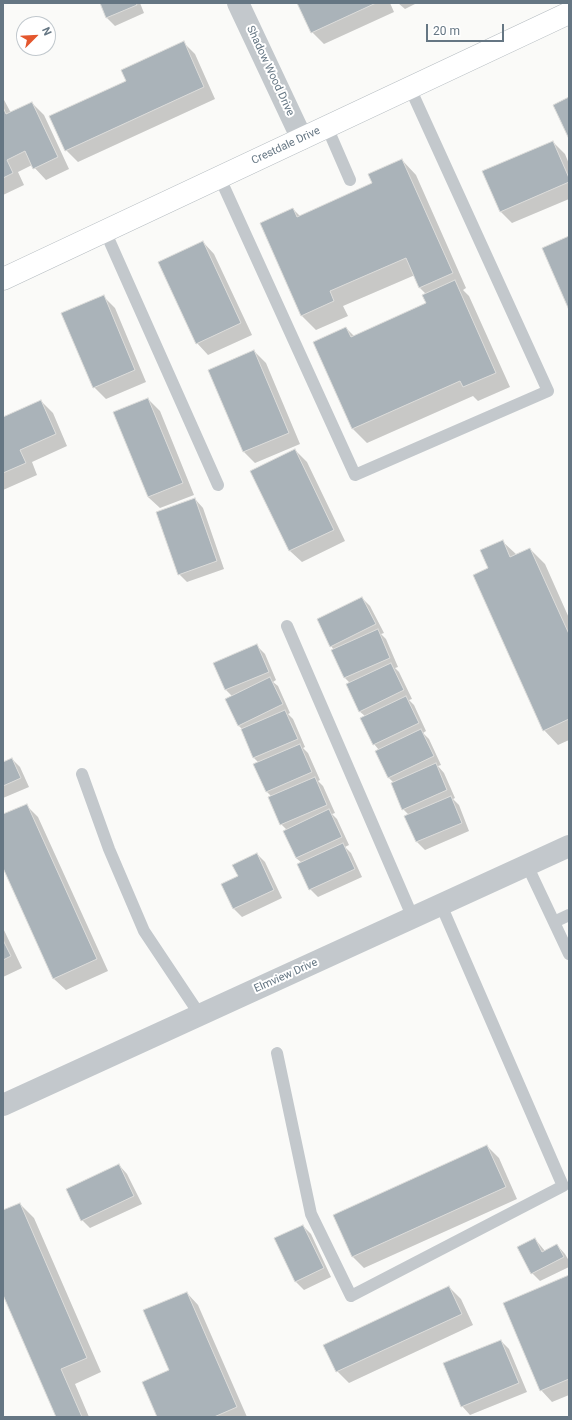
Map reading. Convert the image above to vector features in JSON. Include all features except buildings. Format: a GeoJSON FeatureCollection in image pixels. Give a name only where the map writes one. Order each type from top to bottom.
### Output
{"type":"FeatureCollection","features":[{"type":"Feature","properties":{"kind":"street","name":"Shadow Wood Drive"},"geometry":{"type":"LineString","coordinates":[[238,3],[302,139]]}},
{"type":"Feature","properties":{"kind":"street","name":"Crestdale Drive"},"geometry":{"type":"LineString","coordinates":[[3,279],[219,176],[302,139],[569,13]]}},
{"type":"Feature","properties":{"kind":"street","name":"Elmview Drive"},"geometry":{"type":"LineString","coordinates":[[3,1105],[569,846]]}},
{"type":"Feature","properties":{"kind":"lane"},"geometry":{"type":"LineString","coordinates":[[219,176],[355,476],[548,391],[410,88]]}},
{"type":"Feature","properties":{"kind":"lane"},"geometry":{"type":"LineString","coordinates":[[326,127],[350,180]]}},
{"type":"Feature","properties":{"kind":"lane"},"geometry":{"type":"LineString","coordinates":[[105,231],[218,485]]}},
{"type":"Feature","properties":{"kind":"lane"},"geometry":{"type":"LineString","coordinates":[[287,626],[413,918]]}},
{"type":"Feature","properties":{"kind":"lane"},"geometry":{"type":"LineString","coordinates":[[82,774],[109,850],[144,932],[200,1015]]}},
{"type":"Feature","properties":{"kind":"lane"},"geometry":{"type":"LineString","coordinates":[[527,865],[569,954]]}},
{"type":"Feature","properties":{"kind":"lane"},"geometry":{"type":"LineString","coordinates":[[277,1053],[311,1214],[351,1296],[563,1186],[441,905]]}},
{"type":"Feature","properties":{"kind":"lane"},"geometry":{"type":"LineString","coordinates":[[554,922],[569,915]]}}]}
